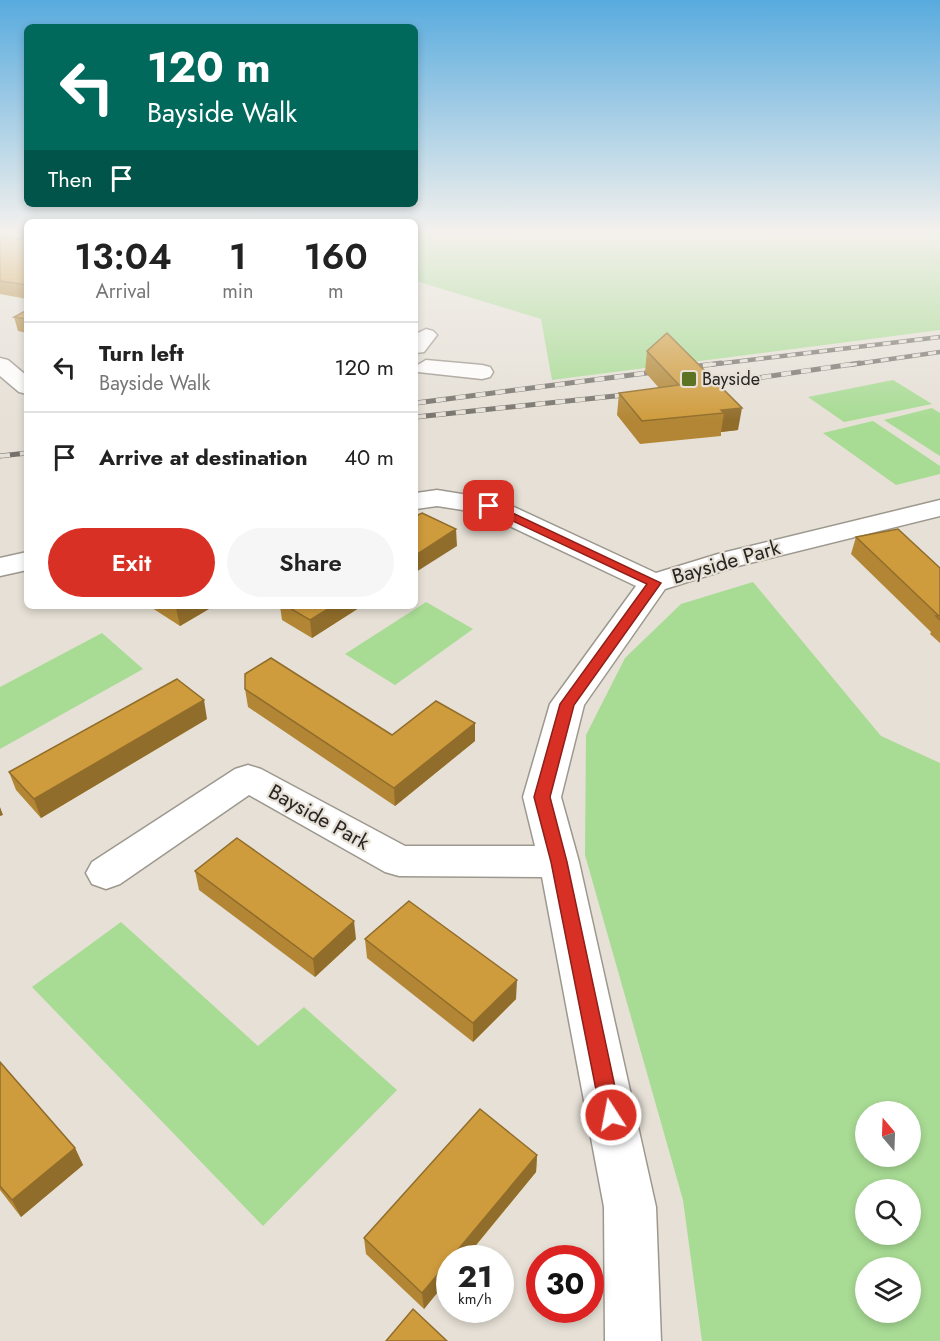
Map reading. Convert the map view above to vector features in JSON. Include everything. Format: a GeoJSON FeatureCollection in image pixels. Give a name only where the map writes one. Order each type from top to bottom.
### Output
{"type":"FeatureCollection","features":[{"type":"Feature","properties":{"kind":"street"},"geometry":{"type":"LineString","coordinates":[[0,364],[24,384]]}},
{"type":"Feature","properties":{"kind":"street"},"geometry":{"type":"LineString","coordinates":[[419,367],[482,372]]}},
{"type":"Feature","properties":{"kind":"street"},"geometry":{"type":"LineString","coordinates":[[418,501],[437,498],[489,506],[654,583]]}},
{"type":"Feature","properties":{"kind":"street","name":"Bayside Park"},"geometry":{"type":"LineString","coordinates":[[633,1341],[630,1207],[559,862],[542,797],[567,704],[654,583],[728,560],[936,513]]}},
{"type":"Feature","properties":{"kind":"street"},"geometry":{"type":"LineString","coordinates":[[0,567],[24,562]]}},
{"type":"Feature","properties":{"kind":"street","name":"Bayside Park"},"geometry":{"type":"LineString","coordinates":[[106,873],[248,778],[399,861],[559,862]]}},
{"type":"Feature","properties":{"kind":"green space"},"geometry":{"type":"Polygon","coordinates":[[[464,296],[940,296],[940,330],[552,380],[541,319],[464,296]]]}},
{"type":"Feature","properties":{"kind":"green space"},"geometry":{"type":"Polygon","coordinates":[[[893,380],[932,404],[844,422],[808,397],[893,380]]]}},
{"type":"Feature","properties":{"kind":"green space"},"geometry":{"type":"Polygon","coordinates":[[[932,408],[940,413],[940,456],[884,420],[932,408]]]}},
{"type":"Feature","properties":{"kind":"green space"},"geometry":{"type":"Polygon","coordinates":[[[873,421],[940,466],[940,474],[896,485],[823,433],[873,421]]]}},
{"type":"Feature","properties":{"kind":"green space"},"geometry":{"type":"Polygon","coordinates":[[[753,582],[881,736],[940,763],[940,1341],[702,1341],[683,1200],[585,855],[586,735],[625,658],[681,604],[753,582]]]}},
{"type":"Feature","properties":{"kind":"green space"},"geometry":{"type":"Polygon","coordinates":[[[426,602],[473,629],[395,685],[345,654],[418,609],[426,602]]]}},
{"type":"Feature","properties":{"kind":"green space"},"geometry":{"type":"Polygon","coordinates":[[[102,633],[143,669],[0,749],[0,687],[102,633]]]}},
{"type":"Feature","properties":{"kind":"green space"},"geometry":{"type":"Polygon","coordinates":[[[121,922],[258,1046],[304,1007],[397,1090],[263,1226],[32,987],[121,922]]]}},
{"type":"Feature","properties":{"kind":"building"},"geometry":{"type":"Polygon","coordinates":[[[24,312],[24,319],[14,317],[24,312]]]}},
{"type":"Feature","properties":{"kind":"building"},"geometry":{"type":"Polygon","coordinates":[[[667,333],[742,408],[721,410],[724,413],[642,421],[619,393],[679,385],[647,351],[667,333]]]}},
{"type":"Feature","properties":{"kind":"building"},"geometry":{"type":"Polygon","coordinates":[[[422,513],[456,529],[418,554],[418,515],[422,513]]]}},
{"type":"Feature","properties":{"kind":"building"},"geometry":{"type":"Polygon","coordinates":[[[898,529],[940,568],[940,620],[936,616],[939,616],[856,537],[898,529]]]}},
{"type":"Feature","properties":{"kind":"building"},"geometry":{"type":"Polygon","coordinates":[[[291,609],[328,609],[310,620],[291,609]]]}},
{"type":"Feature","properties":{"kind":"building"},"geometry":{"type":"Polygon","coordinates":[[[271,658],[392,735],[436,701],[475,723],[394,788],[245,689],[245,674],[271,658]]]}},
{"type":"Feature","properties":{"kind":"building"},"geometry":{"type":"Polygon","coordinates":[[[177,679],[204,700],[34,799],[9,772],[177,679]]]}},
{"type":"Feature","properties":{"kind":"building"},"geometry":{"type":"Polygon","coordinates":[[[237,838],[354,921],[313,959],[195,871],[237,838]]]}},
{"type":"Feature","properties":{"kind":"building"},"geometry":{"type":"Polygon","coordinates":[[[409,901],[517,980],[473,1023],[365,939],[409,901]]]}},
{"type":"Feature","properties":{"kind":"building"},"geometry":{"type":"Polygon","coordinates":[[[0,1062],[75,1148],[12,1200],[0,1186],[0,1062]]]}},
{"type":"Feature","properties":{"kind":"building"},"geometry":{"type":"Polygon","coordinates":[[[480,1109],[537,1155],[462,1245],[436,1245],[436,1276],[422,1293],[364,1238],[480,1109]]]}},
{"type":"Feature","properties":{"kind":"building"},"geometry":{"type":"Polygon","coordinates":[[[413,1309],[447,1341],[386,1341],[413,1309]]]}},
{"type":"Feature","properties":{"kind":"railway"},"geometry":{"type":"LineString","coordinates":[[708,365],[940,337]]}},
{"type":"Feature","properties":{"kind":"railway"},"geometry":{"type":"LineString","coordinates":[[849,365],[940,352]]}},
{"type":"Feature","properties":{"kind":"railway"},"geometry":{"type":"LineString","coordinates":[[683,368],[721,363]]}},
{"type":"Feature","properties":{"kind":"railway"},"geometry":{"type":"LineString","coordinates":[[702,386],[860,363]]}},
{"type":"Feature","properties":{"kind":"railway"},"geometry":{"type":"LineString","coordinates":[[418,403],[662,371]]}},
{"type":"Feature","properties":{"kind":"railway"},"geometry":{"type":"LineString","coordinates":[[418,417],[634,394]]}},
{"type":"Feature","properties":{"kind":"railway"},"geometry":{"type":"LineString","coordinates":[[0,456],[24,453]]}},
{"type":"Feature","properties":{"kind":"place","name":"Bayside"},"geometry":{"type":"Point","coordinates":[689,379]}},
{"type":"Feature","properties":{"kind":"route"},"geometry":{"type":"LineString","coordinates":[[489,506],[654,583],[567,704],[542,797],[559,862],[611,1115]]}}]}
